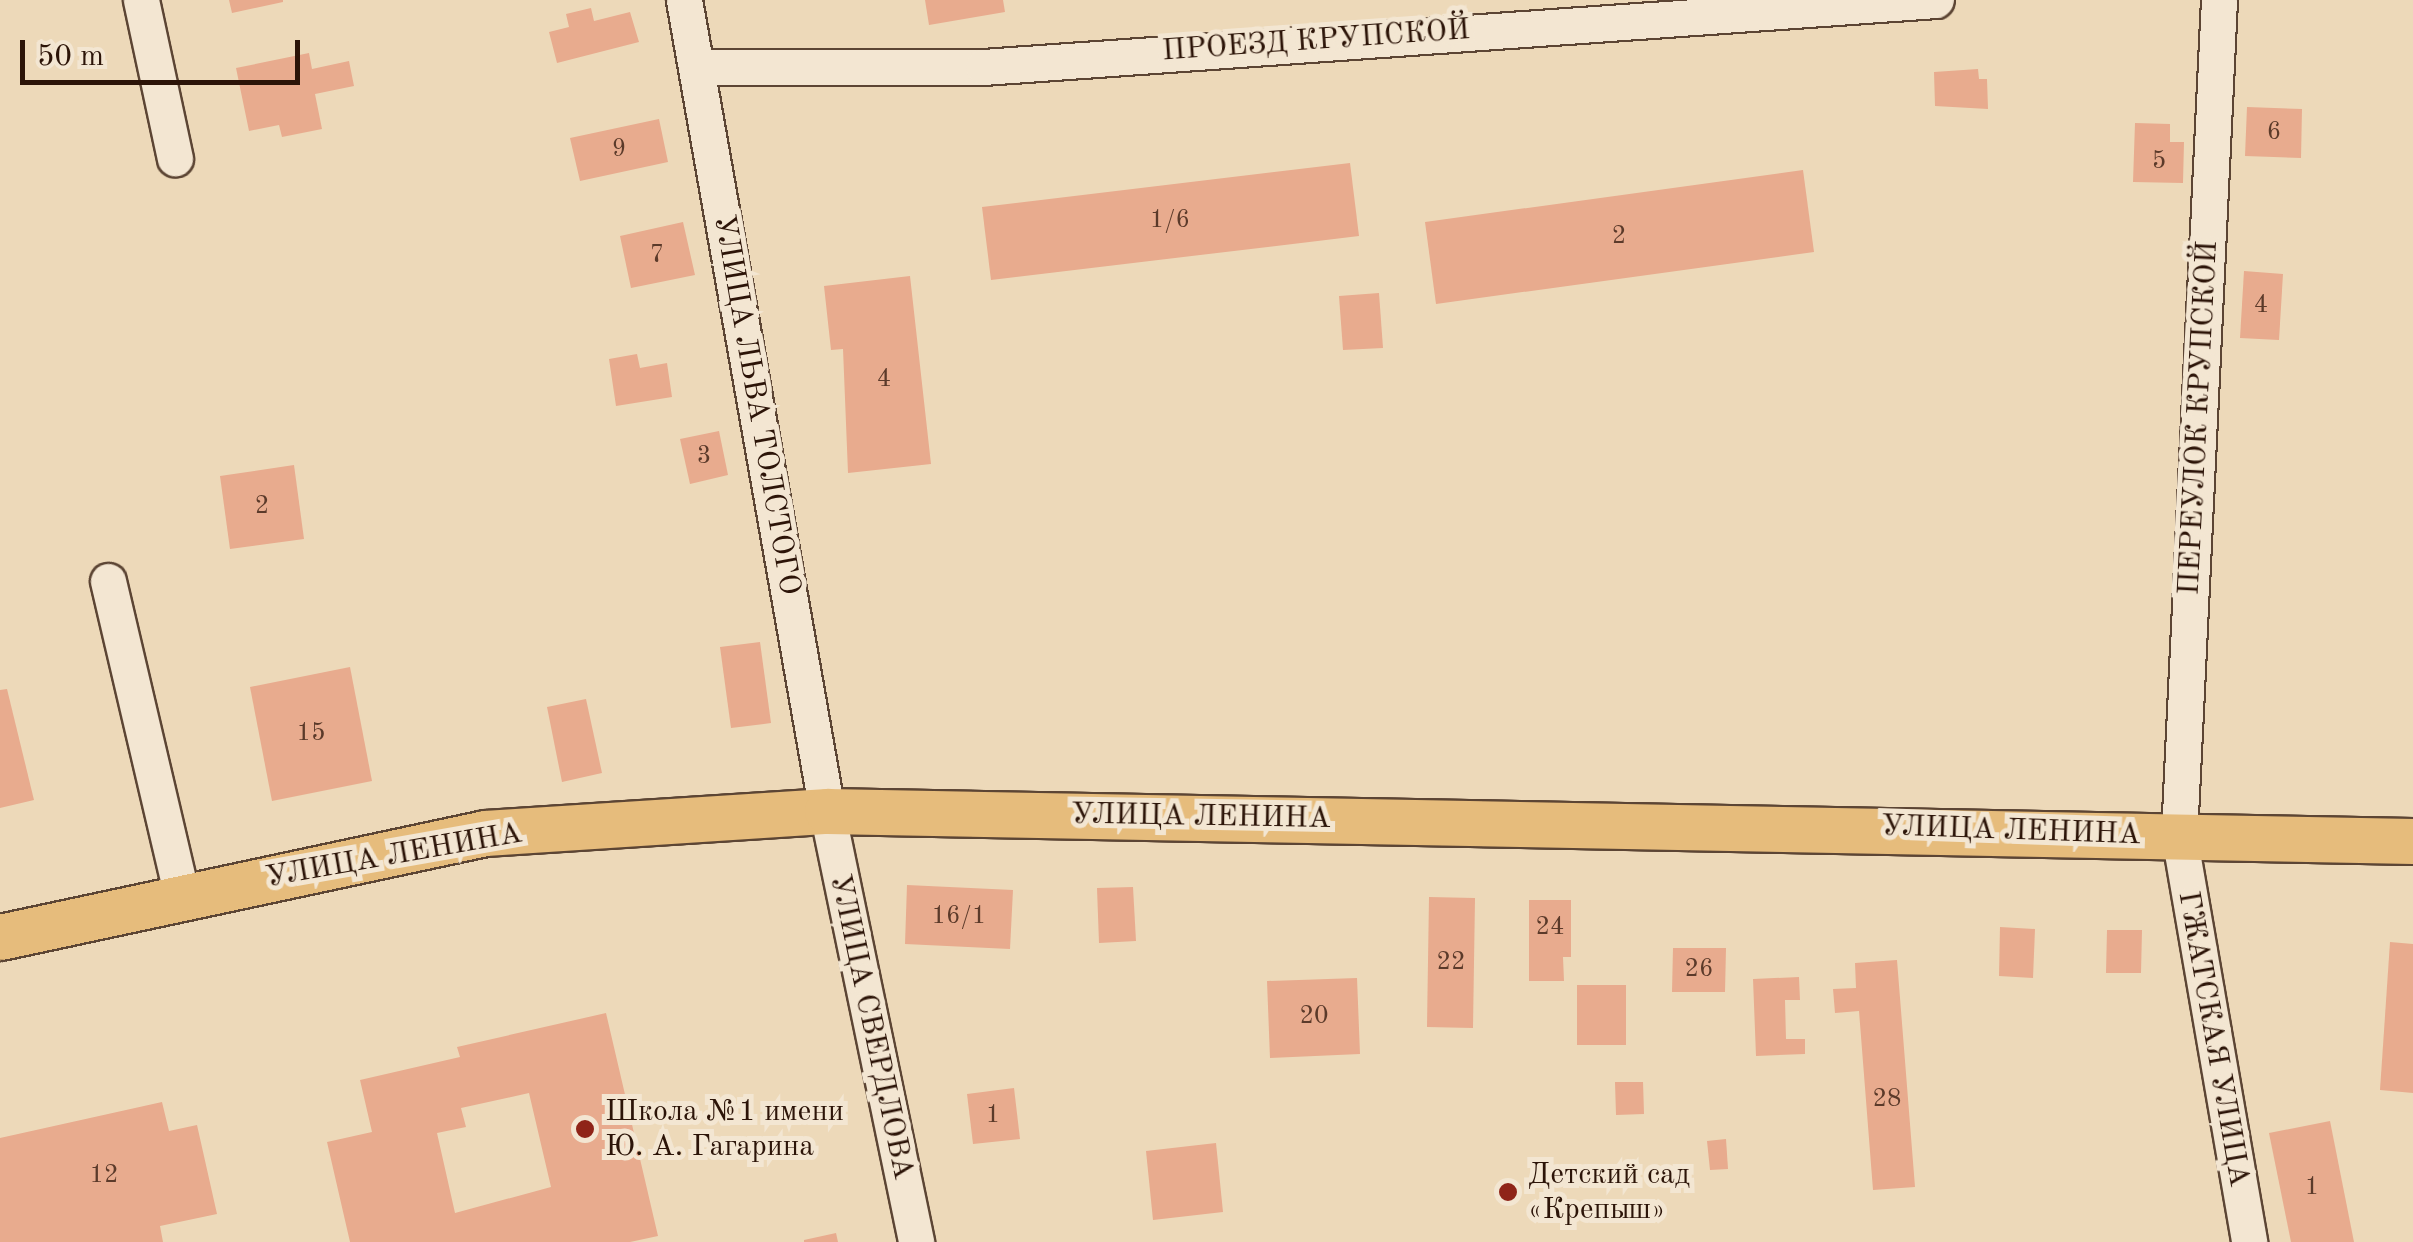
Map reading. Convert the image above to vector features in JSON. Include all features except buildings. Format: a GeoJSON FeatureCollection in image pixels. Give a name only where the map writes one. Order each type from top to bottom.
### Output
{"type":"FeatureCollection","features":[{"type":"Feature","properties":{"kind":"main road","name":"УЛИЦА ЛЕНИНА"},"geometry":{"type":"LineString","coordinates":[[0,936],[485,833],[827,811],[2413,841]]}},
{"type":"Feature","properties":{"kind":"street"},"geometry":{"type":"LineString","coordinates":[[141,0],[175,158]]}},
{"type":"Feature","properties":{"kind":"street","name":"УЛИЦА ЛЬВА ТОЛСТОГО"},"geometry":{"type":"LineString","coordinates":[[684,0],[827,811]]}},
{"type":"Feature","properties":{"kind":"street","name":"ПРОЕЗД КРУПСКОЙ"},"geometry":{"type":"LineString","coordinates":[[697,67],[983,67],[1601,9],[1936,0]]}},
{"type":"Feature","properties":{"kind":"street","name":"ПЕРЕУЛОК КРУПСКОЙ"},"geometry":{"type":"LineString","coordinates":[[2179,835],[2218,0]]}},
{"type":"Feature","properties":{"kind":"street"},"geometry":{"type":"LineString","coordinates":[[108,581],[182,896]]}},
{"type":"Feature","properties":{"kind":"street","name":"УЛИЦА СВЕРДЛОВА"},"geometry":{"type":"LineString","coordinates":[[827,811],[916,1242]]}},
{"type":"Feature","properties":{"kind":"street","name":"ГЖАТСКАЯ УЛИЦА"},"geometry":{"type":"LineString","coordinates":[[2179,835],[2249,1242]]}},
{"type":"Feature","properties":{"kind":"place","name":"Школа №1 имени Ю. А. Гагарина"},"geometry":{"type":"Point","coordinates":[585,1129]}},
{"type":"Feature","properties":{"kind":"place","name":"Детский сад «Крепыш»"},"geometry":{"type":"Point","coordinates":[1508,1192]}}]}
